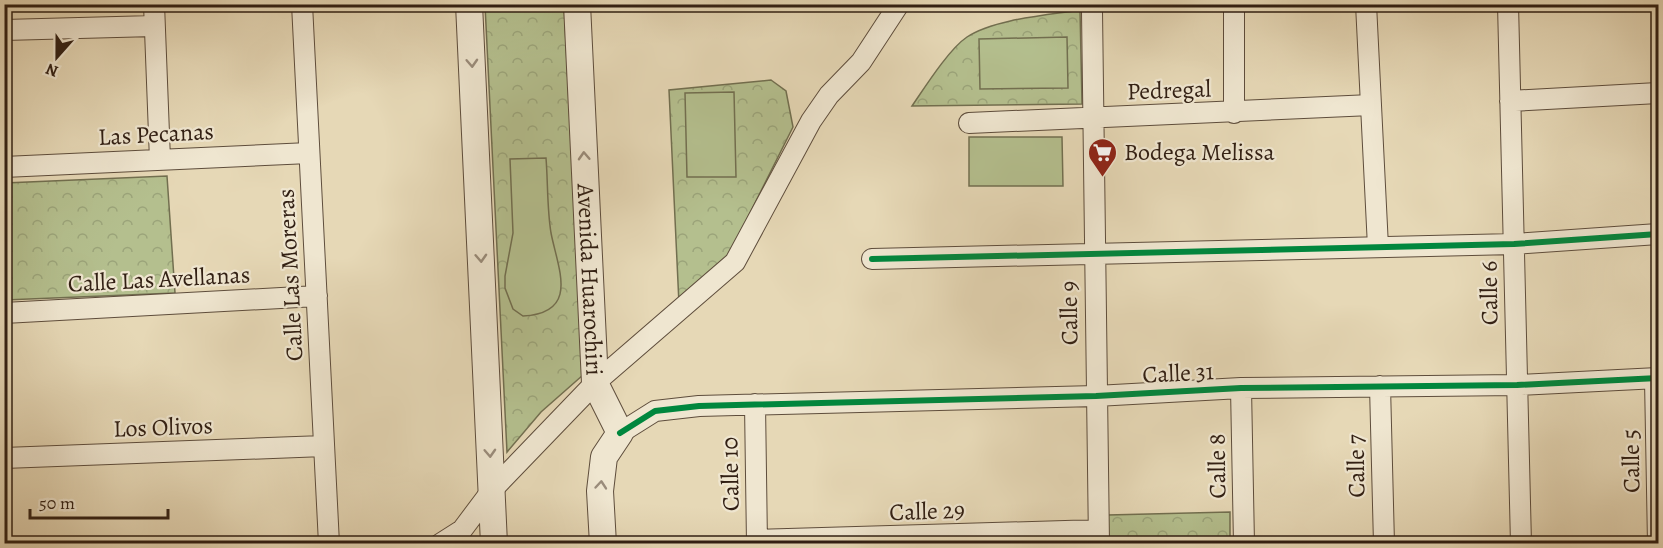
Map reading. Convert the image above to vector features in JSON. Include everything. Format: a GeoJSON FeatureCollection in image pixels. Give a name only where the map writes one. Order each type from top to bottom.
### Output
{"type":"FeatureCollection","features":[{"type":"Feature","properties":{"kind":"street"},"geometry":{"type":"LineString","coordinates":[[153,4],[160,160]]}},
{"type":"Feature","properties":{"kind":"street","name":"Calle Las Moreras"},"geometry":{"type":"LineString","coordinates":[[302,4],[329,543]]}},
{"type":"Feature","properties":{"kind":"street"},"geometry":{"type":"LineString","coordinates":[[469,4],[494,543]]}},
{"type":"Feature","properties":{"kind":"street","name":"Avenida Huarochiri"},"geometry":{"type":"LineString","coordinates":[[577,4],[595,382],[620,434]]}},
{"type":"Feature","properties":{"kind":"street"},"geometry":{"type":"LineString","coordinates":[[1234,4],[1234,113]]}},
{"type":"Feature","properties":{"kind":"street"},"geometry":{"type":"LineString","coordinates":[[1366,4],[1378,248]]}},
{"type":"Feature","properties":{"kind":"street","name":"Calle 6"},"geometry":{"type":"LineString","coordinates":[[1508,4],[1521,543]]}},
{"type":"Feature","properties":{"kind":"street"},"geometry":{"type":"LineString","coordinates":[[440,543],[462,530],[492,490],[595,382],[735,262],[811,121],[829,95],[861,62],[897,5]]}},
{"type":"Feature","properties":{"kind":"street","name":"Calle 9"},"geometry":{"type":"LineString","coordinates":[[1092,10],[1091,118],[1098,537]]}},
{"type":"Feature","properties":{"kind":"street"},"geometry":{"type":"LineString","coordinates":[[4,30],[154,26]]}},
{"type":"Feature","properties":{"kind":"street"},"geometry":{"type":"LineString","coordinates":[[1510,101],[1659,93]]}},
{"type":"Feature","properties":{"kind":"street","name":"Pedregal"},"geometry":{"type":"LineString","coordinates":[[969,123],[1234,113],[1371,105]]}},
{"type":"Feature","properties":{"kind":"street","name":"Las Pecanas"},"geometry":{"type":"LineString","coordinates":[[4,167],[309,153]]}},
{"type":"Feature","properties":{"kind":"street"},"geometry":{"type":"LineString","coordinates":[[872,259],[1514,244],[1659,234]]}},
{"type":"Feature","properties":{"kind":"street","name":"Calle Las Avellanas"},"geometry":{"type":"LineString","coordinates":[[4,312],[317,296]]}},
{"type":"Feature","properties":{"kind":"street","name":"Calle 31"},"geometry":{"type":"LineString","coordinates":[[620,434],[655,411],[699,405],[1096,396],[1240,388],[1517,385],[1657,379]]}},
{"type":"Feature","properties":{"kind":"street","name":"Calle 5"},"geometry":{"type":"LineString","coordinates":[[1657,379],[1658,543]]}},
{"type":"Feature","properties":{"kind":"street","name":"Calle 7"},"geometry":{"type":"LineString","coordinates":[[1380,386],[1384,543]]}},
{"type":"Feature","properties":{"kind":"street","name":"Calle 8"},"geometry":{"type":"LineString","coordinates":[[1240,388],[1244,543]]}},
{"type":"Feature","properties":{"kind":"street","name":"Calle 10"},"geometry":{"type":"LineString","coordinates":[[755,404],[757,542]]}},
{"type":"Feature","properties":{"kind":"street"},"geometry":{"type":"LineString","coordinates":[[603,543],[600,492],[604,458],[620,434]]}},
{"type":"Feature","properties":{"kind":"street","name":"Los Olivos"},"geometry":{"type":"LineString","coordinates":[[4,458],[324,446]]}},
{"type":"Feature","properties":{"kind":"street","name":"Calle 29"},"geometry":{"type":"LineString","coordinates":[[757,542],[1098,537]]}},
{"type":"Feature","properties":{"kind":"green space"},"geometry":{"type":"Polygon","coordinates":[[[485,5],[564,5],[583,375],[541,412],[507,452],[485,5]]]}},
{"type":"Feature","properties":{"kind":"green space"},"geometry":{"type":"Polygon","coordinates":[[[1080,10],[1082,104],[912,106],[945,59],[967,37],[1006,22],[1080,10]]]}},
{"type":"Feature","properties":{"kind":"green space"},"geometry":{"type":"Polygon","coordinates":[[[1067,37],[1068,88],[980,89],[979,39],[1067,37]]]}},
{"type":"Feature","properties":{"kind":"green space"},"geometry":{"type":"Polygon","coordinates":[[[771,80],[786,91],[793,127],[728,257],[679,304],[669,90],[771,80]]]}},
{"type":"Feature","properties":{"kind":"green space"},"geometry":{"type":"Polygon","coordinates":[[[734,92],[736,177],[687,177],[685,93],[734,92]]]}},
{"type":"Feature","properties":{"kind":"green space"},"geometry":{"type":"Polygon","coordinates":[[[969,137],[1062,137],[1063,186],[969,186],[969,137]]]}},
{"type":"Feature","properties":{"kind":"green space"},"geometry":{"type":"Polygon","coordinates":[[[546,158],[551,233],[561,287],[559,298],[552,307],[541,313],[523,316],[513,309],[505,288],[513,233],[510,159],[546,158]]]}},
{"type":"Feature","properties":{"kind":"green space"},"geometry":{"type":"Polygon","coordinates":[[[167,176],[175,293],[5,300],[5,183],[167,176]]]}},
{"type":"Feature","properties":{"kind":"green space"},"geometry":{"type":"Polygon","coordinates":[[[1230,512],[1230,543],[1108,543],[1108,515],[1230,512]]]}},
{"type":"Feature","properties":{"kind":"cycle path"},"geometry":{"type":"LineString","coordinates":[[872,259],[1514,244],[1658,234]]}},
{"type":"Feature","properties":{"kind":"cycle path"},"geometry":{"type":"LineString","coordinates":[[620,433],[655,411],[699,406],[1096,396],[1241,388],[1517,385],[1658,378]]}},
{"type":"Feature","properties":{"kind":"place","name":"Bodega Melissa"},"geometry":{"type":"Point","coordinates":[1103,178]}}]}
